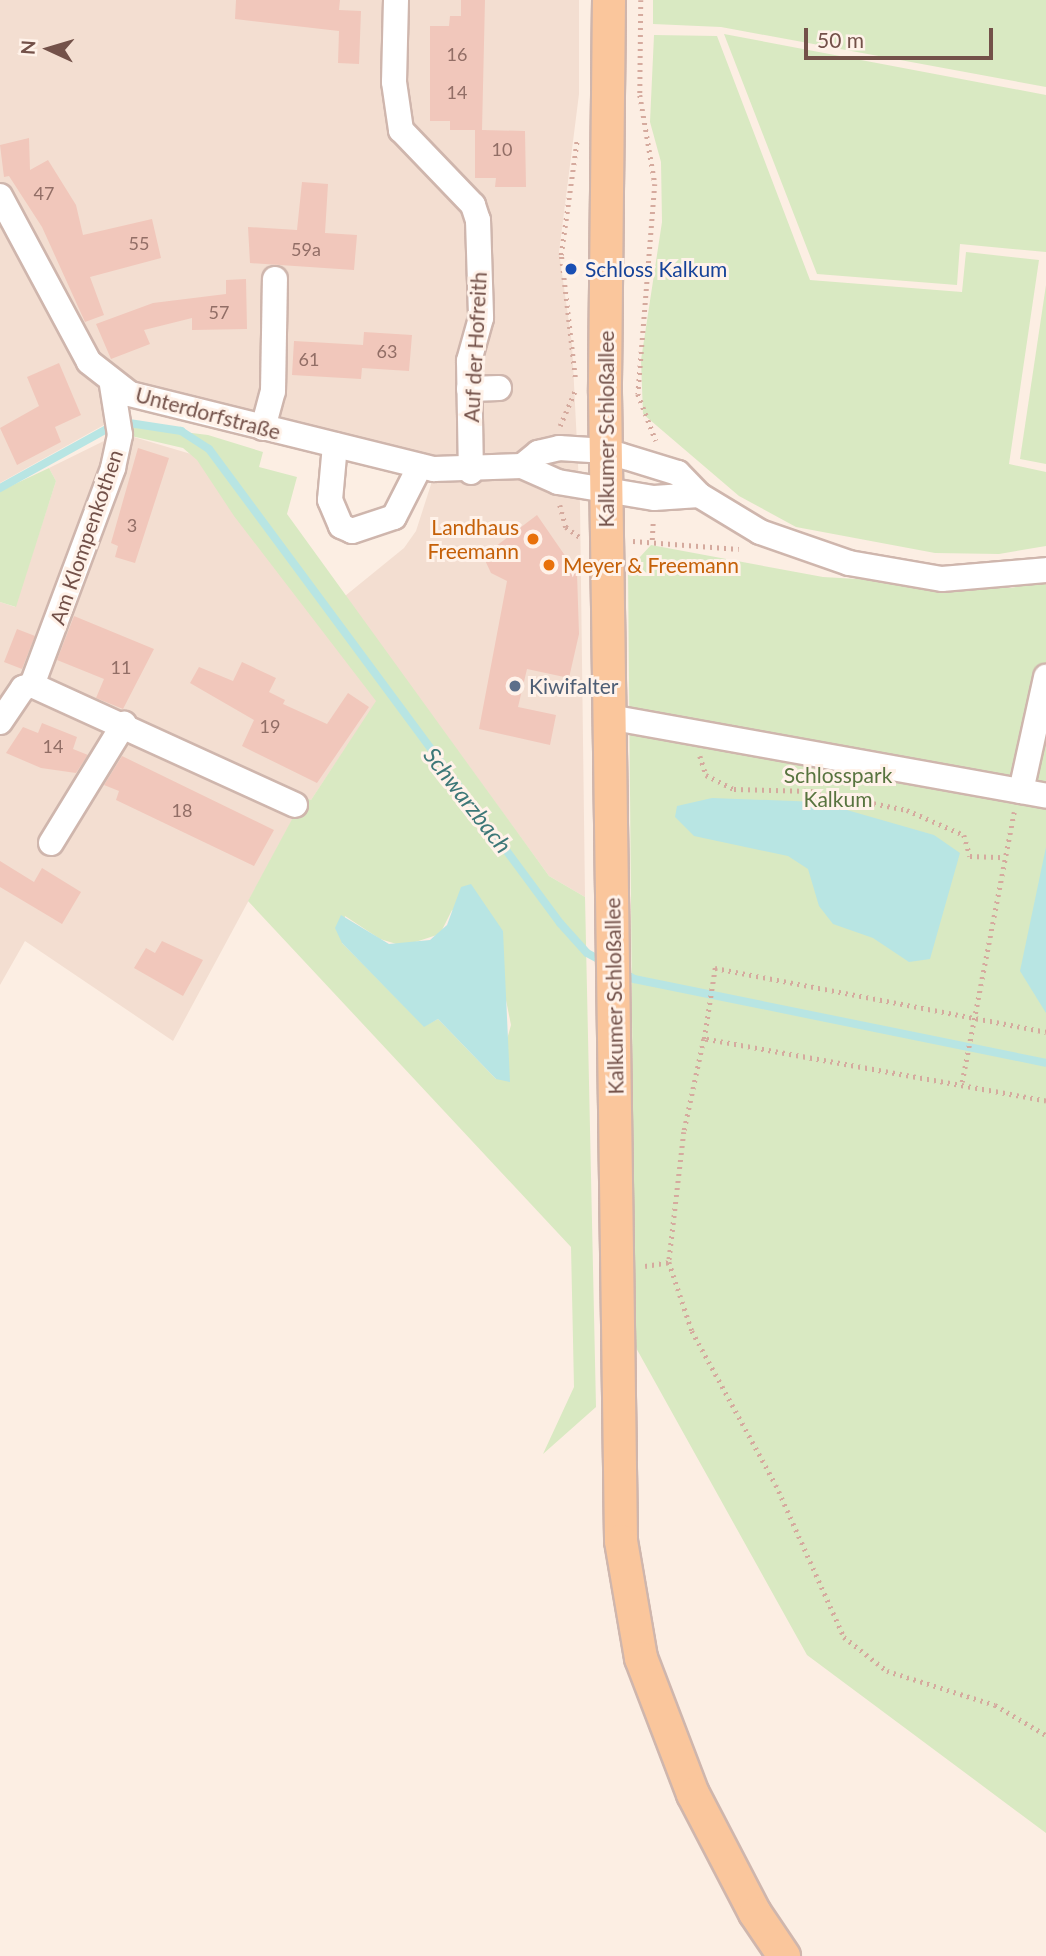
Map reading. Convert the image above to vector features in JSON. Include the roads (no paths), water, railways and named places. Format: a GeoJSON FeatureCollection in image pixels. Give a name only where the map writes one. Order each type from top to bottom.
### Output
{"type":"FeatureCollection","features":[{"type":"Feature","properties":{"kind":"main road","name":"Kalkumer Schloßallee"},"geometry":{"type":"LineString","coordinates":[[609,0],[606,489],[621,1541],[638,1645],[693,1794],[755,1913],[784,1956]]}},
{"type":"Feature","properties":{"kind":"street","name":"Auf der Hofreith"},"geometry":{"type":"LineString","coordinates":[[396,0],[394,82],[401,130],[473,205],[490,252],[491,318],[469,361],[471,472]]}},
{"type":"Feature","properties":{"kind":"street","name":"Unterdorfstraße"},"geometry":{"type":"LineString","coordinates":[[0,196],[89,362],[112,385],[263,428],[420,466],[471,472],[522,466],[538,453],[559,448],[606,451],[678,473],[699,495],[760,532],[849,564],[942,579],[1046,570]]}},
{"type":"Feature","properties":{"kind":"street"},"geometry":{"type":"LineString","coordinates":[[263,428],[273,391],[275,279]]}},
{"type":"Feature","properties":{"kind":"street","name":"Am Klompenkothen"},"geometry":{"type":"LineString","coordinates":[[0,722],[23,688],[32,685],[72,587],[119,427],[112,385]]}},
{"type":"Feature","properties":{"kind":"street"},"geometry":{"type":"LineString","coordinates":[[469,389],[499,388]]}},
{"type":"Feature","properties":{"kind":"street"},"geometry":{"type":"LineString","coordinates":[[335,445],[330,500],[341,526],[352,531],[394,517],[415,485],[420,466]]}},
{"type":"Feature","properties":{"kind":"street"},"geometry":{"type":"LineString","coordinates":[[522,466],[558,482],[676,500],[699,495]]}},
{"type":"Feature","properties":{"kind":"street"},"geometry":{"type":"LineString","coordinates":[[1021,791],[1046,677]]}},
{"type":"Feature","properties":{"kind":"street"},"geometry":{"type":"LineString","coordinates":[[32,685],[124,724],[295,805]]}},
{"type":"Feature","properties":{"kind":"street"},"geometry":{"type":"LineString","coordinates":[[609,717],[1046,796]]}},
{"type":"Feature","properties":{"kind":"street"},"geometry":{"type":"LineString","coordinates":[[51,844],[124,724]]}},
{"type":"Feature","properties":{"kind":"water"},"geometry":{"type":"Polygon","coordinates":[[[712,798],[819,802],[934,835],[960,853],[930,959],[909,962],[873,938],[833,924],[819,906],[808,869],[788,856],[694,836],[675,817],[677,806],[712,798]]]}},
{"type":"Feature","properties":{"kind":"water"},"geometry":{"type":"Polygon","coordinates":[[[1046,847],[1046,1013],[1020,971],[1046,847]]]}},
{"type":"Feature","properties":{"kind":"water"},"geometry":{"type":"Polygon","coordinates":[[[471,884],[503,931],[510,1082],[496,1079],[438,1019],[424,1027],[342,943],[335,928],[341,915],[389,944],[430,940],[447,925],[461,887],[471,884]]]}},
{"type":"Feature","properties":{"kind":"waterway","name":"Schwarzbach"},"geometry":{"type":"LineString","coordinates":[[0,488],[107,429],[129,423],[181,431],[209,449],[560,923],[587,953],[604,962]]}},
{"type":"Feature","properties":{"kind":"waterway","name":"Schwarzbach"},"geometry":{"type":"LineString","coordinates":[[622,972],[634,979],[1046,1063]]}},
{"type":"Feature","properties":{"kind":"place","name":"Schloss Kalkum"},"geometry":{"type":"Point","coordinates":[571,269]}},
{"type":"Feature","properties":{"kind":"place","name":"Landhaus Freemann"},"geometry":{"type":"Point","coordinates":[533,539]}},
{"type":"Feature","properties":{"kind":"place","name":"Meyer & Freemann"},"geometry":{"type":"Point","coordinates":[549,565]}},
{"type":"Feature","properties":{"kind":"place","name":"Kiwifalter"},"geometry":{"type":"Point","coordinates":[515,686]}},
{"type":"Feature","properties":{"kind":"park label","name":"Schlosspark Kalkum"},"geometry":{"type":"Point","coordinates":[838,787]}}]}
